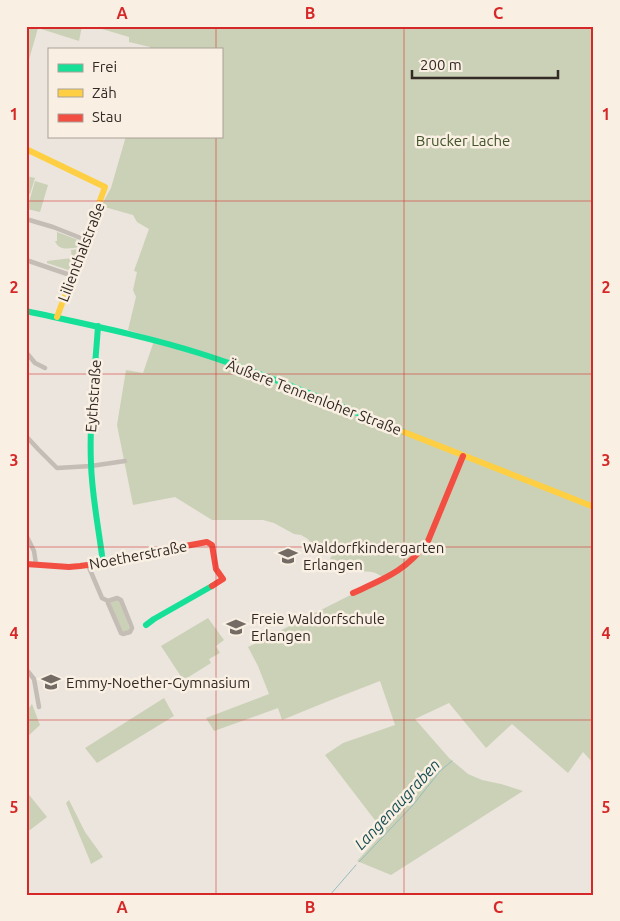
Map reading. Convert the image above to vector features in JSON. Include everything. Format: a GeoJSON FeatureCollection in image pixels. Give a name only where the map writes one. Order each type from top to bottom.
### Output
{"type":"FeatureCollection","features":[{"type":"Feature","properties":{"kind":"street","name":"Lilienthalstraße"},"geometry":{"type":"LineString","coordinates":[[26,149],[105,187],[56,317]]}},
{"type":"Feature","properties":{"kind":"street"},"geometry":{"type":"LineString","coordinates":[[26,219],[45,224],[86,240]]}},
{"type":"Feature","properties":{"kind":"street"},"geometry":{"type":"LineString","coordinates":[[26,260],[73,276]]}},
{"type":"Feature","properties":{"kind":"street","name":"Äußere Tennenloher Straße"},"geometry":{"type":"LineString","coordinates":[[26,311],[98,326],[189,350],[240,367],[594,507]]}},
{"type":"Feature","properties":{"kind":"street","name":"Eythstraße"},"geometry":{"type":"LineString","coordinates":[[98,326],[91,431],[91,466],[103,563]]}},
{"type":"Feature","properties":{"kind":"street"},"geometry":{"type":"LineString","coordinates":[[26,352],[34,362],[45,368]]}},
{"type":"Feature","properties":{"kind":"street"},"geometry":{"type":"LineString","coordinates":[[26,436],[58,468],[125,461]]}},
{"type":"Feature","properties":{"kind":"street"},"geometry":{"type":"LineString","coordinates":[[353,593],[401,570],[422,550],[428,541],[463,456]]}},
{"type":"Feature","properties":{"kind":"street"},"geometry":{"type":"LineString","coordinates":[[26,534],[34,551],[36,564]]}},
{"type":"Feature","properties":{"kind":"street","name":"Noetherstraße"},"geometry":{"type":"LineString","coordinates":[[26,564],[69,567],[103,563],[207,542],[212,545],[216,569],[223,579],[146,625]]}},
{"type":"Feature","properties":{"kind":"street"},"geometry":{"type":"LineString","coordinates":[[88,565],[102,598],[108,601],[118,598],[121,600],[132,628],[130,632],[121,633],[108,601]]}},
{"type":"Feature","properties":{"kind":"street"},"geometry":{"type":"LineString","coordinates":[[26,670],[35,683],[40,707]]}},
{"type":"Feature","properties":{"kind":"green space"},"geometry":{"type":"Polygon","coordinates":[[[26,26],[82,26],[79,41],[38,28],[26,70],[26,26]]]}},
{"type":"Feature","properties":{"kind":"green space","name":"Brucker Lache"},"geometry":{"type":"Polygon","coordinates":[[[92,26],[594,26],[594,764],[583,752],[568,773],[512,724],[486,748],[449,703],[415,719],[449,758],[468,774],[482,780],[523,791],[391,875],[357,861],[384,832],[325,755],[343,743],[395,725],[380,681],[282,720],[278,708],[214,731],[206,718],[269,694],[248,647],[384,578],[374,572],[353,569],[351,565],[330,559],[332,555],[314,548],[308,539],[274,523],[263,520],[212,520],[175,497],[133,505],[117,425],[126,370],[143,373],[155,338],[128,330],[136,297],[133,290],[137,272],[134,271],[149,229],[137,222],[133,215],[101,206],[111,188],[125,138],[222,138],[222,48],[150,48],[129,42],[129,37],[92,26]]]}},
{"type":"Feature","properties":{"kind":"green space"},"geometry":{"type":"Polygon","coordinates":[[[26,176],[35,178],[30,194],[26,193],[26,176]]]}},
{"type":"Feature","properties":{"kind":"green space"},"geometry":{"type":"Polygon","coordinates":[[[35,181],[48,185],[40,212],[27,209],[35,181]]]}},
{"type":"Feature","properties":{"kind":"green space"},"geometry":{"type":"Polygon","coordinates":[[[57,232],[81,241],[80,247],[59,247],[55,241],[57,241],[57,232]]]}},
{"type":"Feature","properties":{"kind":"green space"},"geometry":{"type":"Polygon","coordinates":[[[79,249],[71,271],[47,263],[47,261],[72,258],[71,250],[79,249]]]}},
{"type":"Feature","properties":{"kind":"green space"},"geometry":{"type":"Polygon","coordinates":[[[118,600],[130,629],[125,633],[122,631],[110,603],[118,600]]]}},
{"type":"Feature","properties":{"kind":"green space"},"geometry":{"type":"Polygon","coordinates":[[[208,618],[224,640],[216,646],[220,653],[209,659],[211,663],[187,678],[182,678],[161,646],[208,618]]]}},
{"type":"Feature","properties":{"kind":"green space"},"geometry":{"type":"Polygon","coordinates":[[[164,698],[174,716],[97,763],[85,748],[164,698]]]}},
{"type":"Feature","properties":{"kind":"green space"},"geometry":{"type":"Polygon","coordinates":[[[32,704],[40,725],[26,738],[26,712],[32,704]]]}},
{"type":"Feature","properties":{"kind":"green space"},"geometry":{"type":"Polygon","coordinates":[[[26,791],[47,817],[26,833],[26,791]]]}},
{"type":"Feature","properties":{"kind":"green space"},"geometry":{"type":"Polygon","coordinates":[[[69,800],[85,832],[103,857],[91,864],[66,803],[69,800]]]}},
{"type":"Feature","properties":{"kind":"waterway","name":"Langenaugraben"},"geometry":{"type":"LineString","coordinates":[[359,862],[413,805],[440,771],[452,761]]}},
{"type":"Feature","properties":{"kind":"waterway","name":"Langenaugraben"},"geometry":{"type":"LineString","coordinates":[[330,895],[356,865]]}},
{"type":"Feature","properties":{"kind":"traffic: fast"},"geometry":{"type":"LineString","coordinates":[[26,311],[137,336],[202,354],[279,381],[404,432]]}},
{"type":"Feature","properties":{"kind":"traffic: fast"},"geometry":{"type":"LineString","coordinates":[[98,326],[92,412],[91,464],[103,563]]}},
{"type":"Feature","properties":{"kind":"traffic: fast"},"geometry":{"type":"LineString","coordinates":[[146,625],[212,586]]}},
{"type":"Feature","properties":{"kind":"traffic: slow"},"geometry":{"type":"LineString","coordinates":[[26,149],[105,187],[57,317]]}},
{"type":"Feature","properties":{"kind":"traffic: slow"},"geometry":{"type":"LineString","coordinates":[[404,432],[594,507]]}},
{"type":"Feature","properties":{"kind":"traffic: jam"},"geometry":{"type":"LineString","coordinates":[[353,593],[395,573],[420,551],[428,541],[463,456]]}},
{"type":"Feature","properties":{"kind":"traffic: jam"},"geometry":{"type":"LineString","coordinates":[[26,564],[80,566],[207,542],[212,545],[216,569],[223,579],[212,586]]}},
{"type":"Feature","properties":{"kind":"place","name":"Waldorfkindergarten Erlangen"},"geometry":{"type":"Point","coordinates":[288,556]}},
{"type":"Feature","properties":{"kind":"place","name":"Freie Waldorfschule Erlangen"},"geometry":{"type":"Point","coordinates":[236,627]}},
{"type":"Feature","properties":{"kind":"place","name":"Emmy-Noether-Gymnasium"},"geometry":{"type":"Point","coordinates":[51,682]}}]}
